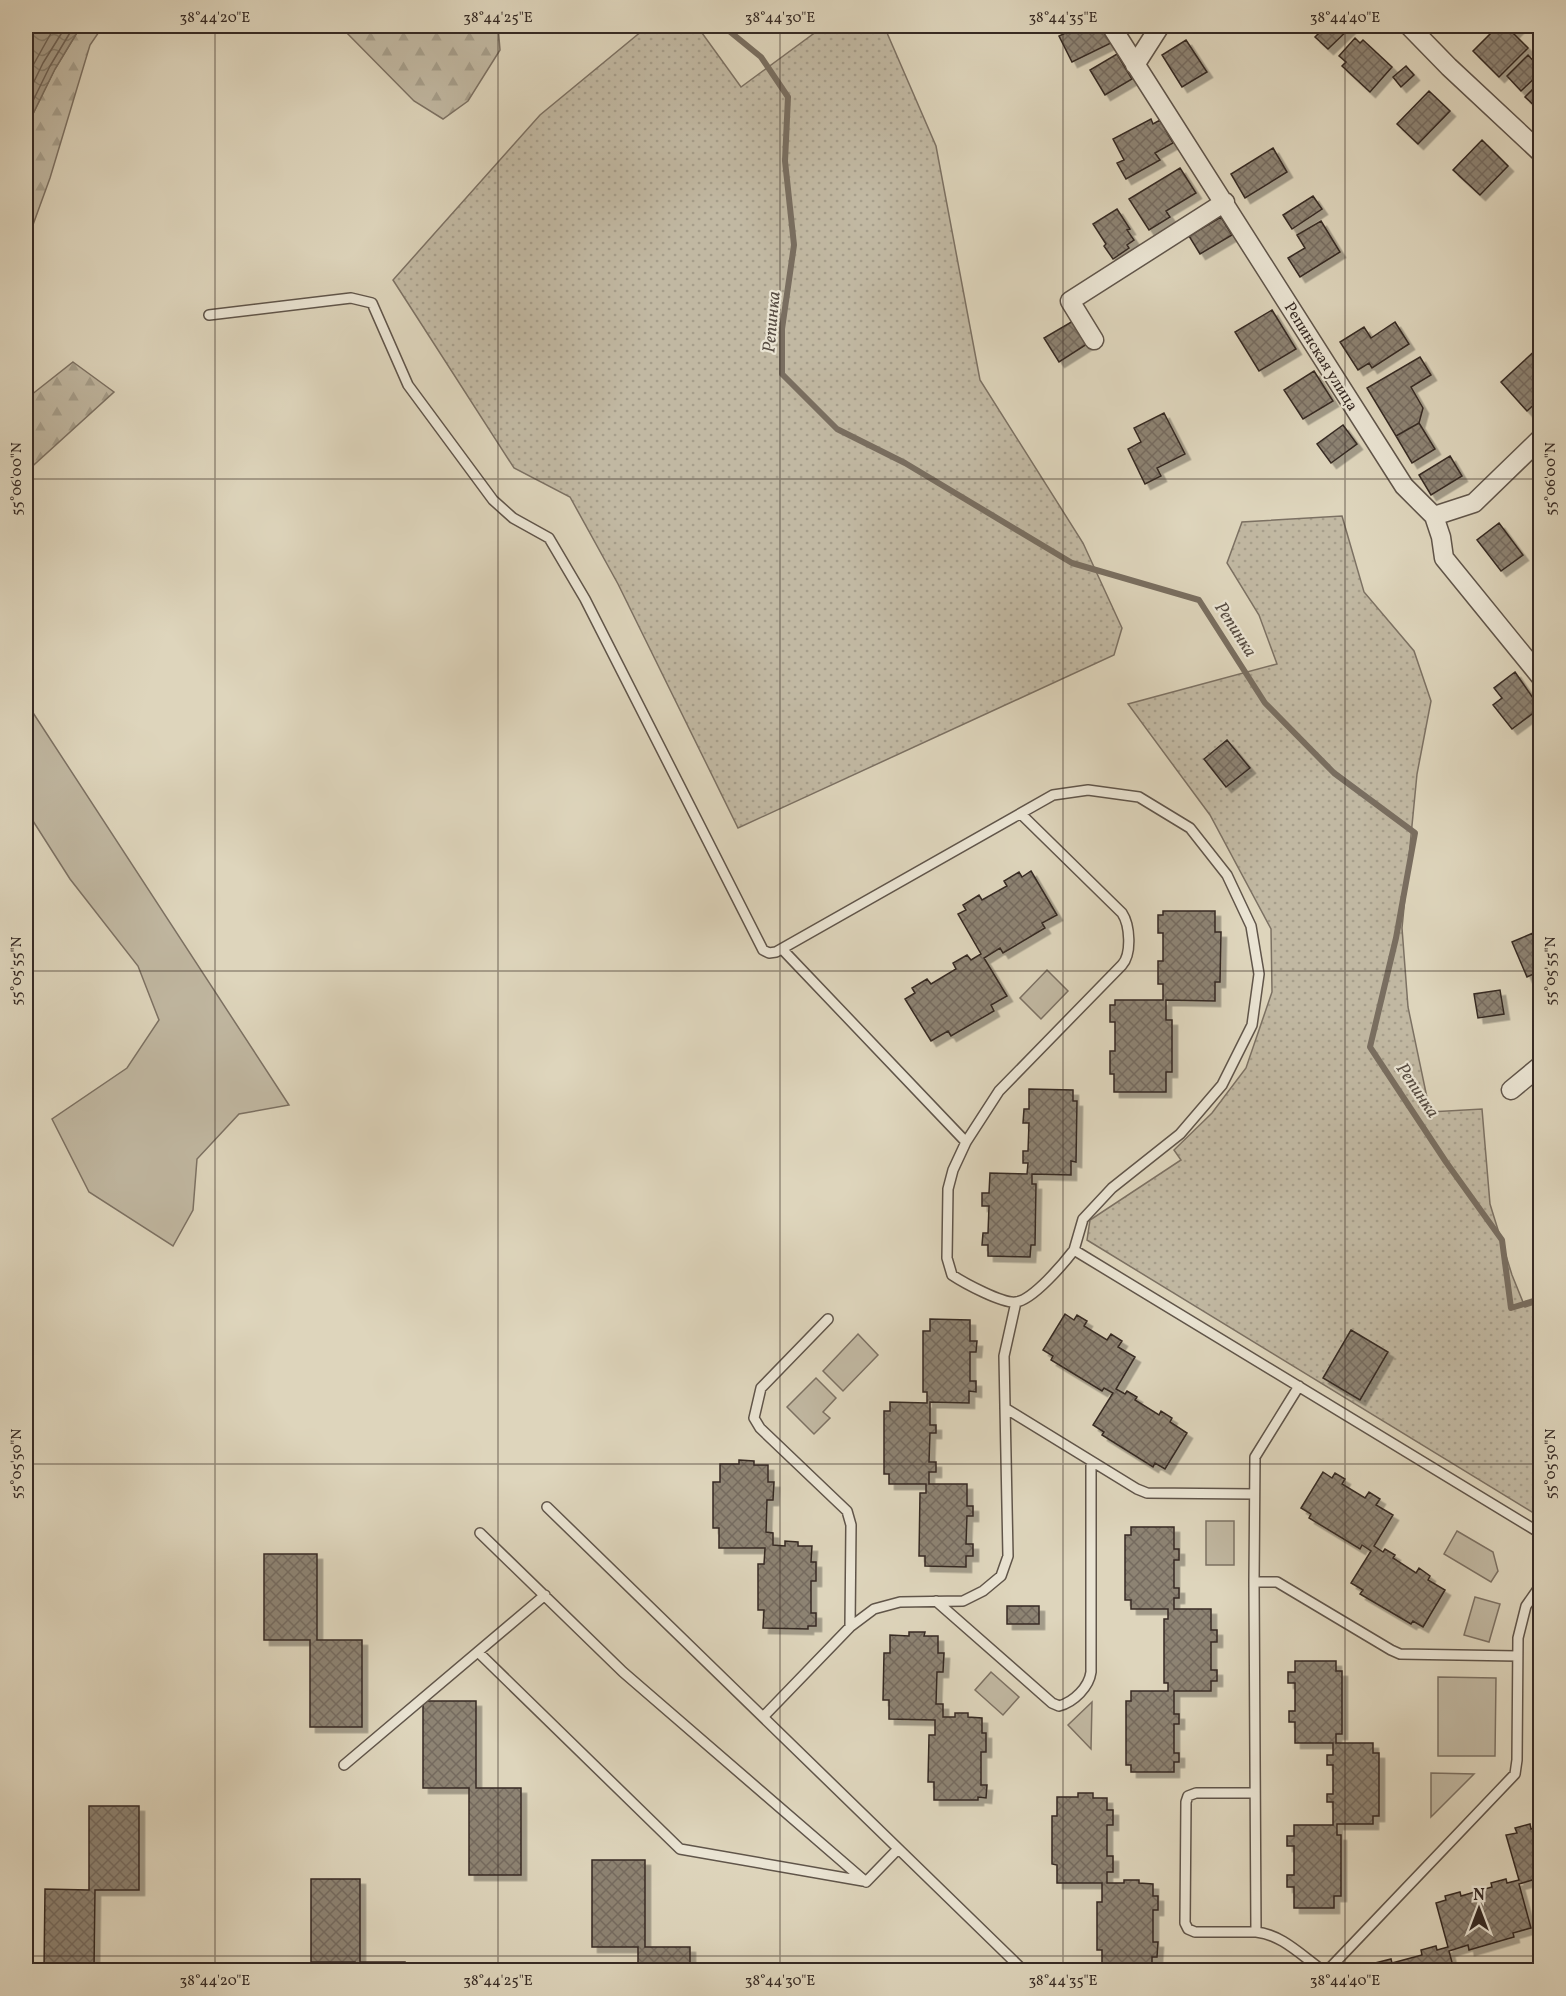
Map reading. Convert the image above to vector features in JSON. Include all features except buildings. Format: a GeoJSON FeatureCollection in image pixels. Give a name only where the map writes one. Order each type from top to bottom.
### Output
{"type":"FeatureCollection","features":[{"type":"Feature","properties":{"kind":"street","name":"Репинская улица"},"geometry":{"type":"LineString","coordinates":[[1111,26],[1404,486],[1434,516],[1441,537],[1444,558],[1540,676]]}},
{"type":"Feature","properties":{"kind":"street"},"geometry":{"type":"LineString","coordinates":[[1135,65],[1160,26]]}},
{"type":"Feature","properties":{"kind":"street"},"geometry":{"type":"LineString","coordinates":[[1409,26],[1449,67],[1540,152]]}},
{"type":"Feature","properties":{"kind":"street"},"geometry":{"type":"LineString","coordinates":[[1094,340],[1070,300],[1225,202]]}},
{"type":"Feature","properties":{"kind":"street"},"geometry":{"type":"LineString","coordinates":[[1434,516],[1474,503],[1540,439]]}},
{"type":"Feature","properties":{"kind":"street"},"geometry":{"type":"LineString","coordinates":[[1511,1090],[1540,1066]]}},
{"type":"Feature","properties":{"kind":"lane"},"geometry":{"type":"LineString","coordinates":[[209,315],[351,298],[372,303],[408,385],[494,500],[513,518],[549,538],[585,599],[759,945],[769,953],[782,949],[1053,795],[1088,790],[1139,797],[1190,828],[1227,875],[1251,927],[1259,974],[1252,1025],[1222,1085],[1180,1134],[1112,1188],[1083,1219],[1074,1250],[1055,1274],[1026,1298],[1016,1302],[1005,1301],[961,1281],[952,1275],[948,1267],[948,1189],[952,1170],[966,1142],[999,1091],[1122,965],[1127,956],[1127,926],[1122,913],[1021,814]]}},
{"type":"Feature","properties":{"kind":"lane"},"geometry":{"type":"LineString","coordinates":[[782,949],[966,1142]]}},
{"type":"Feature","properties":{"kind":"lane"},"geometry":{"type":"LineString","coordinates":[[1074,1250],[1540,1533]]}},
{"type":"Feature","properties":{"kind":"lane"},"geometry":{"type":"LineString","coordinates":[[763,1717],[850,1627],[874,1608],[900,1602],[963,1601],[983,1591],[1001,1576],[1008,1556],[1004,1356],[1016,1302]]}},
{"type":"Feature","properties":{"kind":"lane"},"geometry":{"type":"LineString","coordinates":[[828,1319],[760,1388],[754,1418],[760,1428],[847,1511],[851,1525],[850,1627]]}},
{"type":"Feature","properties":{"kind":"lane"},"geometry":{"type":"LineString","coordinates":[[1256,1932],[1255,1457],[1299,1386]]}},
{"type":"Feature","properties":{"kind":"lane"},"geometry":{"type":"LineString","coordinates":[[1005,1408],[1147,1493],[1254,1494]]}},
{"type":"Feature","properties":{"kind":"lane"},"geometry":{"type":"LineString","coordinates":[[936,1601],[1052,1703],[1059,1706],[1069,1704],[1086,1687],[1091,1672],[1091,1461]]}},
{"type":"Feature","properties":{"kind":"lane"},"geometry":{"type":"LineString","coordinates":[[547,1507],[1023,1971]]}},
{"type":"Feature","properties":{"kind":"lane"},"geometry":{"type":"LineString","coordinates":[[480,1533],[623,1672],[866,1882]]}},
{"type":"Feature","properties":{"kind":"lane"},"geometry":{"type":"LineString","coordinates":[[1254,1582],[1277,1582],[1400,1654],[1517,1656]]}},
{"type":"Feature","properties":{"kind":"lane"},"geometry":{"type":"LineString","coordinates":[[1328,1971],[1515,1774],[1518,1638],[1526,1606],[1540,1586]]}},
{"type":"Feature","properties":{"kind":"lane"},"geometry":{"type":"LineString","coordinates":[[344,1765],[544,1595]]}},
{"type":"Feature","properties":{"kind":"lane"},"geometry":{"type":"LineString","coordinates":[[478,1652],[680,1849],[866,1882]]}},
{"type":"Feature","properties":{"kind":"lane"},"geometry":{"type":"LineString","coordinates":[[1255,1793],[1196,1793],[1188,1796],[1186,1802],[1185,1923],[1188,1929],[1195,1932],[1266,1933],[1277,1937],[1322,1971]]}},
{"type":"Feature","properties":{"kind":"lane"},"geometry":{"type":"LineString","coordinates":[[866,1882],[898,1849]]}},
{"type":"Feature","properties":{"kind":"green space"},"geometry":{"type":"Polygon","coordinates":[[[81,26],[103,26],[90,45],[50,178],[26,244],[26,128],[55,69],[81,26]]]}},
{"type":"Feature","properties":{"kind":"green space"},"geometry":{"type":"Polygon","coordinates":[[[340,26],[498,26],[500,50],[468,101],[443,119],[414,101],[340,26]]]}},
{"type":"Feature","properties":{"kind":"green space"},"geometry":{"type":"Polygon","coordinates":[[[648,26],[697,26],[741,87],[824,26],[884,26],[936,146],[980,380],[1083,543],[1122,628],[1114,655],[738,828],[618,584],[570,497],[514,468],[393,280],[540,115],[648,26]]]}},
{"type":"Feature","properties":{"kind":"green space"},"geometry":{"type":"Polygon","coordinates":[[[73,362],[114,392],[26,472],[26,399],[73,362]]]}},
{"type":"Feature","properties":{"kind":"green space"},"geometry":{"type":"Polygon","coordinates":[[[1342,516],[1364,592],[1414,651],[1431,701],[1417,774],[1402,928],[1408,1007],[1430,1112],[1482,1109],[1490,1204],[1512,1275],[1525,1307],[1540,1302],[1540,1517],[1087,1240],[1090,1220],[1181,1160],[1174,1150],[1212,1113],[1246,1068],[1272,992],[1271,929],[1210,815],[1128,704],[1277,664],[1259,615],[1227,563],[1242,522],[1342,516]]]}},
{"type":"Feature","properties":{"kind":"green space"},"geometry":{"type":"Polygon","coordinates":[[[26,702],[289,1105],[239,1114],[197,1159],[193,1210],[173,1246],[89,1192],[52,1119],[127,1068],[159,1020],[138,966],[70,879],[26,810],[26,702]]]}},
{"type":"Feature","properties":{"kind":"green space"},"geometry":{"type":"Polygon","coordinates":[[[1047,970],[1068,991],[1041,1019],[1020,998],[1047,970]]]}},
{"type":"Feature","properties":{"kind":"green space"},"geometry":{"type":"Polygon","coordinates":[[[858,1334],[878,1355],[843,1391],[823,1371],[858,1334]]]}},
{"type":"Feature","properties":{"kind":"green space"},"geometry":{"type":"Polygon","coordinates":[[[816,1378],[836,1398],[823,1412],[830,1418],[814,1434],[787,1407],[816,1378]]]}},
{"type":"Feature","properties":{"kind":"green space"},"geometry":{"type":"Polygon","coordinates":[[[1206,1521],[1234,1521],[1234,1565],[1206,1565],[1206,1521]]]}},
{"type":"Feature","properties":{"kind":"green space"},"geometry":{"type":"Polygon","coordinates":[[[1457,1531],[1493,1552],[1498,1571],[1491,1582],[1444,1554],[1457,1531]]]}},
{"type":"Feature","properties":{"kind":"green space"},"geometry":{"type":"Polygon","coordinates":[[[1475,1597],[1500,1604],[1489,1642],[1464,1635],[1475,1597]]]}},
{"type":"Feature","properties":{"kind":"green space"},"geometry":{"type":"Polygon","coordinates":[[[991,1672],[1019,1697],[1003,1715],[975,1690],[991,1672]]]}},
{"type":"Feature","properties":{"kind":"green space"},"geometry":{"type":"Polygon","coordinates":[[[1438,1677],[1496,1678],[1495,1756],[1438,1756],[1438,1677]]]}},
{"type":"Feature","properties":{"kind":"green space"},"geometry":{"type":"Polygon","coordinates":[[[1092,1702],[1091,1749],[1068,1725],[1092,1702]]]}},
{"type":"Feature","properties":{"kind":"green space"},"geometry":{"type":"Polygon","coordinates":[[[1431,1773],[1474,1774],[1431,1817],[1431,1773]]]}},
{"type":"Feature","properties":{"kind":"water"},"geometry":{"type":"Polygon","coordinates":[[[26,26],[81,26],[55,69],[26,128],[26,26]]]}},
{"type":"Feature","properties":{"kind":"waterway","name":"Репинка"},"geometry":{"type":"LineString","coordinates":[[723,26],[761,57],[788,97],[785,161],[794,245],[782,329],[782,374],[837,429],[905,463],[1072,563],[1199,600],[1265,703],[1334,773],[1415,833],[1396,938],[1370,1047],[1446,1162],[1502,1240],[1511,1308],[1540,1299]]}}]}
